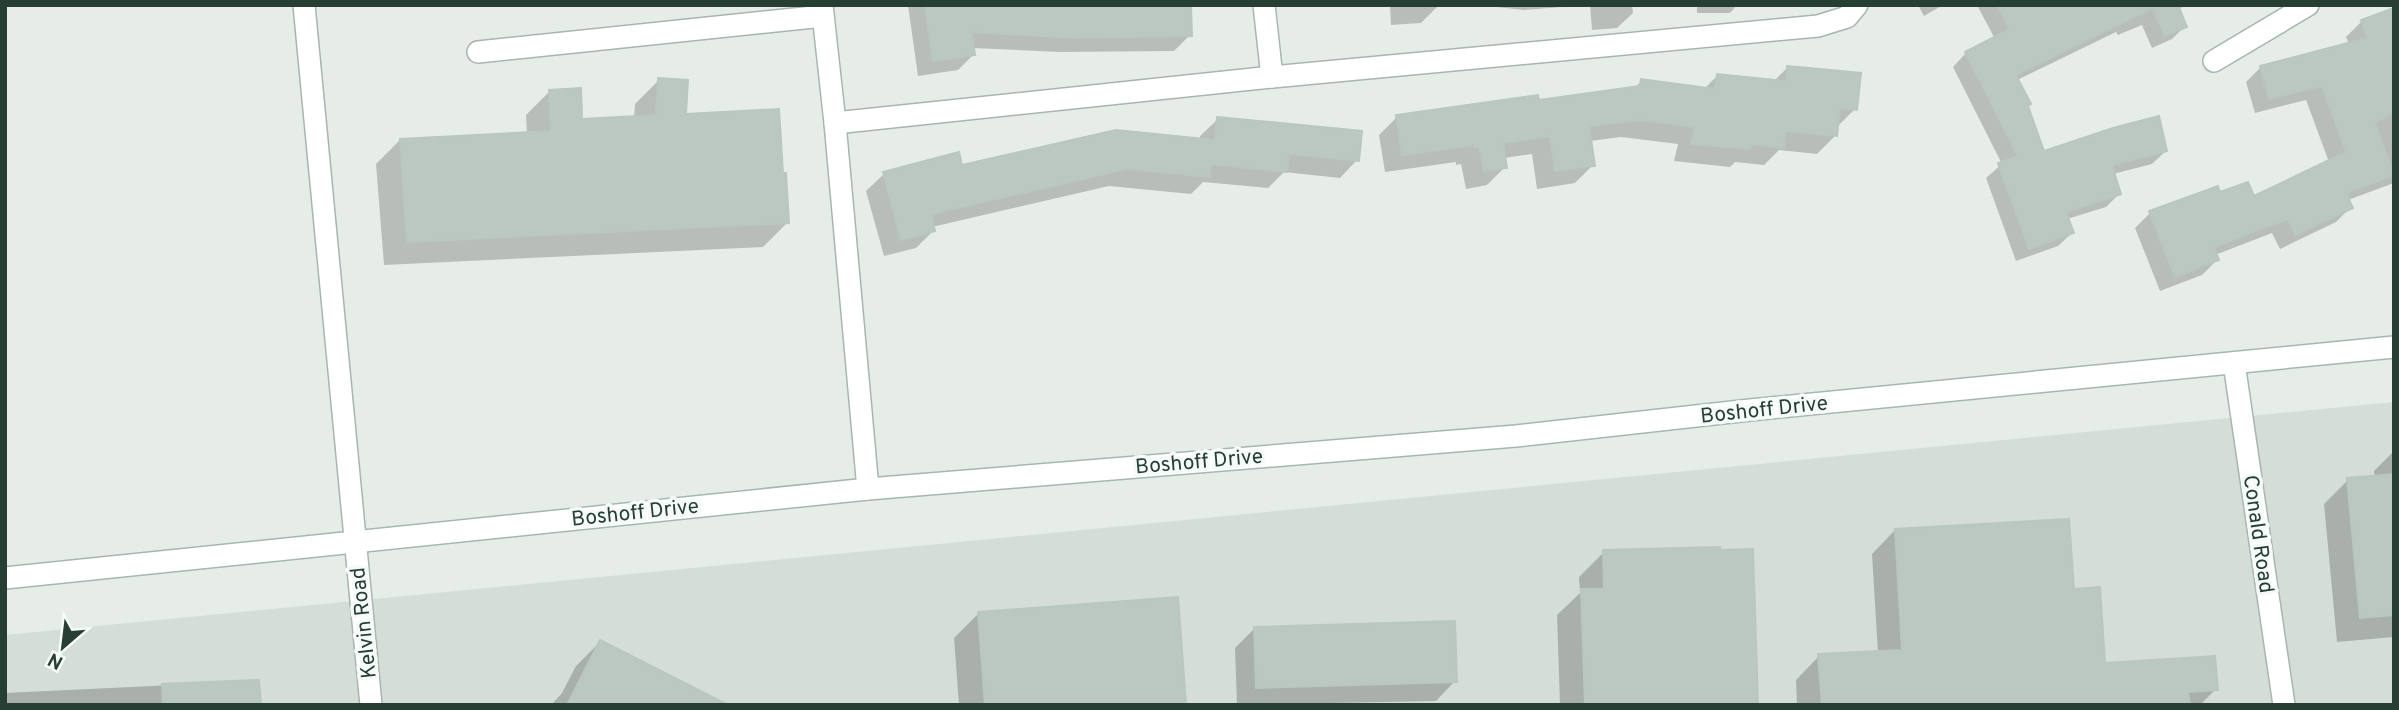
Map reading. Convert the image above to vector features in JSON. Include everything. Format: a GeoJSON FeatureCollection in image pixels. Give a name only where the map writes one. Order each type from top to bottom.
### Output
{"type":"FeatureCollection","features":[{"type":"Feature","properties":{"kind":"street","name":"Kelvin Road"},"geometry":{"type":"LineString","coordinates":[[304,5],[371,705]]}},
{"type":"Feature","properties":{"kind":"street"},"geometry":{"type":"LineString","coordinates":[[1264,5],[1272,77]]}},
{"type":"Feature","properties":{"kind":"street"},"geometry":{"type":"LineString","coordinates":[[835,123],[1272,77],[1818,26],[1847,17],[1857,5]]}},
{"type":"Feature","properties":{"kind":"street"},"geometry":{"type":"LineString","coordinates":[[2214,61],[2308,5]]}},
{"type":"Feature","properties":{"kind":"street"},"geometry":{"type":"LineString","coordinates":[[478,52],[822,11],[835,123],[867,489]]}},
{"type":"Feature","properties":{"kind":"street","name":"Boshoff Drive"},"geometry":{"type":"LineString","coordinates":[[5,578],[867,489],[1516,436],[1750,410],[2394,347]]}},
{"type":"Feature","properties":{"kind":"street","name":"Conald Road"},"geometry":{"type":"LineString","coordinates":[[2234,363],[2284,705]]}},
{"type":"Feature","properties":{"kind":"shaded area"},"geometry":{"type":"Polygon","coordinates":[[[2394,402],[2394,705],[5,705],[5,635],[2394,402]]]}},
{"type":"Feature","properties":{"kind":"building"},"geometry":{"type":"Polygon","coordinates":[[[925,5],[1191,5],[1192,36],[1076,38],[972,32],[975,55],[933,61],[925,5]]]}},
{"type":"Feature","properties":{"kind":"building"},"geometry":{"type":"Polygon","coordinates":[[[1997,5],[2178,5],[2187,27],[2165,36],[2153,8],[2016,75],[2031,104],[2028,106],[2044,151],[2159,116],[2167,151],[2112,165],[2121,194],[2066,212],[2074,233],[2029,249],[1998,163],[2018,156],[1965,52],[2010,29],[1997,5]]]}},
{"type":"Feature","properties":{"kind":"building"},"geometry":{"type":"Polygon","coordinates":[[[2394,8],[2394,112],[2375,123],[2394,175],[2346,193],[2353,208],[2295,235],[2288,219],[2214,247],[2219,260],[2175,277],[2149,211],[2218,186],[2220,192],[2248,182],[2254,196],[2346,152],[2322,86],[2269,99],[2260,66],[2367,38],[2361,20],[2394,8]]]}},
{"type":"Feature","properties":{"kind":"building"},"geometry":{"type":"Polygon","coordinates":[[[1787,66],[1861,73],[1857,110],[1840,108],[1837,136],[1785,131],[1784,148],[1751,144],[1750,149],[1691,144],[1695,127],[1640,120],[1589,126],[1595,166],[1555,171],[1550,136],[1503,143],[1507,168],[1484,171],[1479,147],[1474,145],[1402,155],[1396,115],[1538,95],[1539,100],[1640,86],[1641,79],[1715,89],[1717,74],[1786,81],[1787,66]]]}},
{"type":"Feature","properties":{"kind":"building"},"geometry":{"type":"Polygon","coordinates":[[[658,78],[688,80],[686,114],[779,109],[789,223],[407,242],[400,139],[551,131],[549,90],[581,88],[582,119],[656,115],[658,78]]]}},
{"type":"Feature","properties":{"kind":"building"},"geometry":{"type":"Polygon","coordinates":[[[1217,117],[1362,131],[1359,161],[1289,154],[1287,172],[1211,164],[1210,177],[1127,169],[931,214],[935,231],[901,240],[883,172],[959,152],[962,165],[1116,130],[1215,140],[1217,117]]]}},
{"type":"Feature","properties":{"kind":"building"},"geometry":{"type":"Polygon","coordinates":[[[2394,474],[2394,615],[2360,618],[2347,478],[2394,474]]]}},
{"type":"Feature","properties":{"kind":"building"},"geometry":{"type":"Polygon","coordinates":[[[2069,519],[2074,589],[2100,587],[2105,663],[2215,656],[2218,690],[2188,692],[2190,705],[1822,705],[1818,654],[1902,650],[1895,529],[2069,519]]]}},
{"type":"Feature","properties":{"kind":"building"},"geometry":{"type":"Polygon","coordinates":[[[1720,547],[1720,550],[1753,549],[1758,705],[1585,705],[1581,589],[1604,589],[1603,550],[1720,547]]]}},
{"type":"Feature","properties":{"kind":"building"},"geometry":{"type":"Polygon","coordinates":[[[1178,597],[1186,705],[985,705],[978,612],[1178,597]]]}},
{"type":"Feature","properties":{"kind":"building"},"geometry":{"type":"Polygon","coordinates":[[[1455,621],[1457,682],[1256,688],[1254,627],[1455,621]]]}},
{"type":"Feature","properties":{"kind":"building"},"geometry":{"type":"Polygon","coordinates":[[[600,640],[728,705],[567,705],[600,640]]]}},
{"type":"Feature","properties":{"kind":"building"},"geometry":{"type":"Polygon","coordinates":[[[259,680],[261,705],[163,705],[162,684],[259,680]]]}}]}
